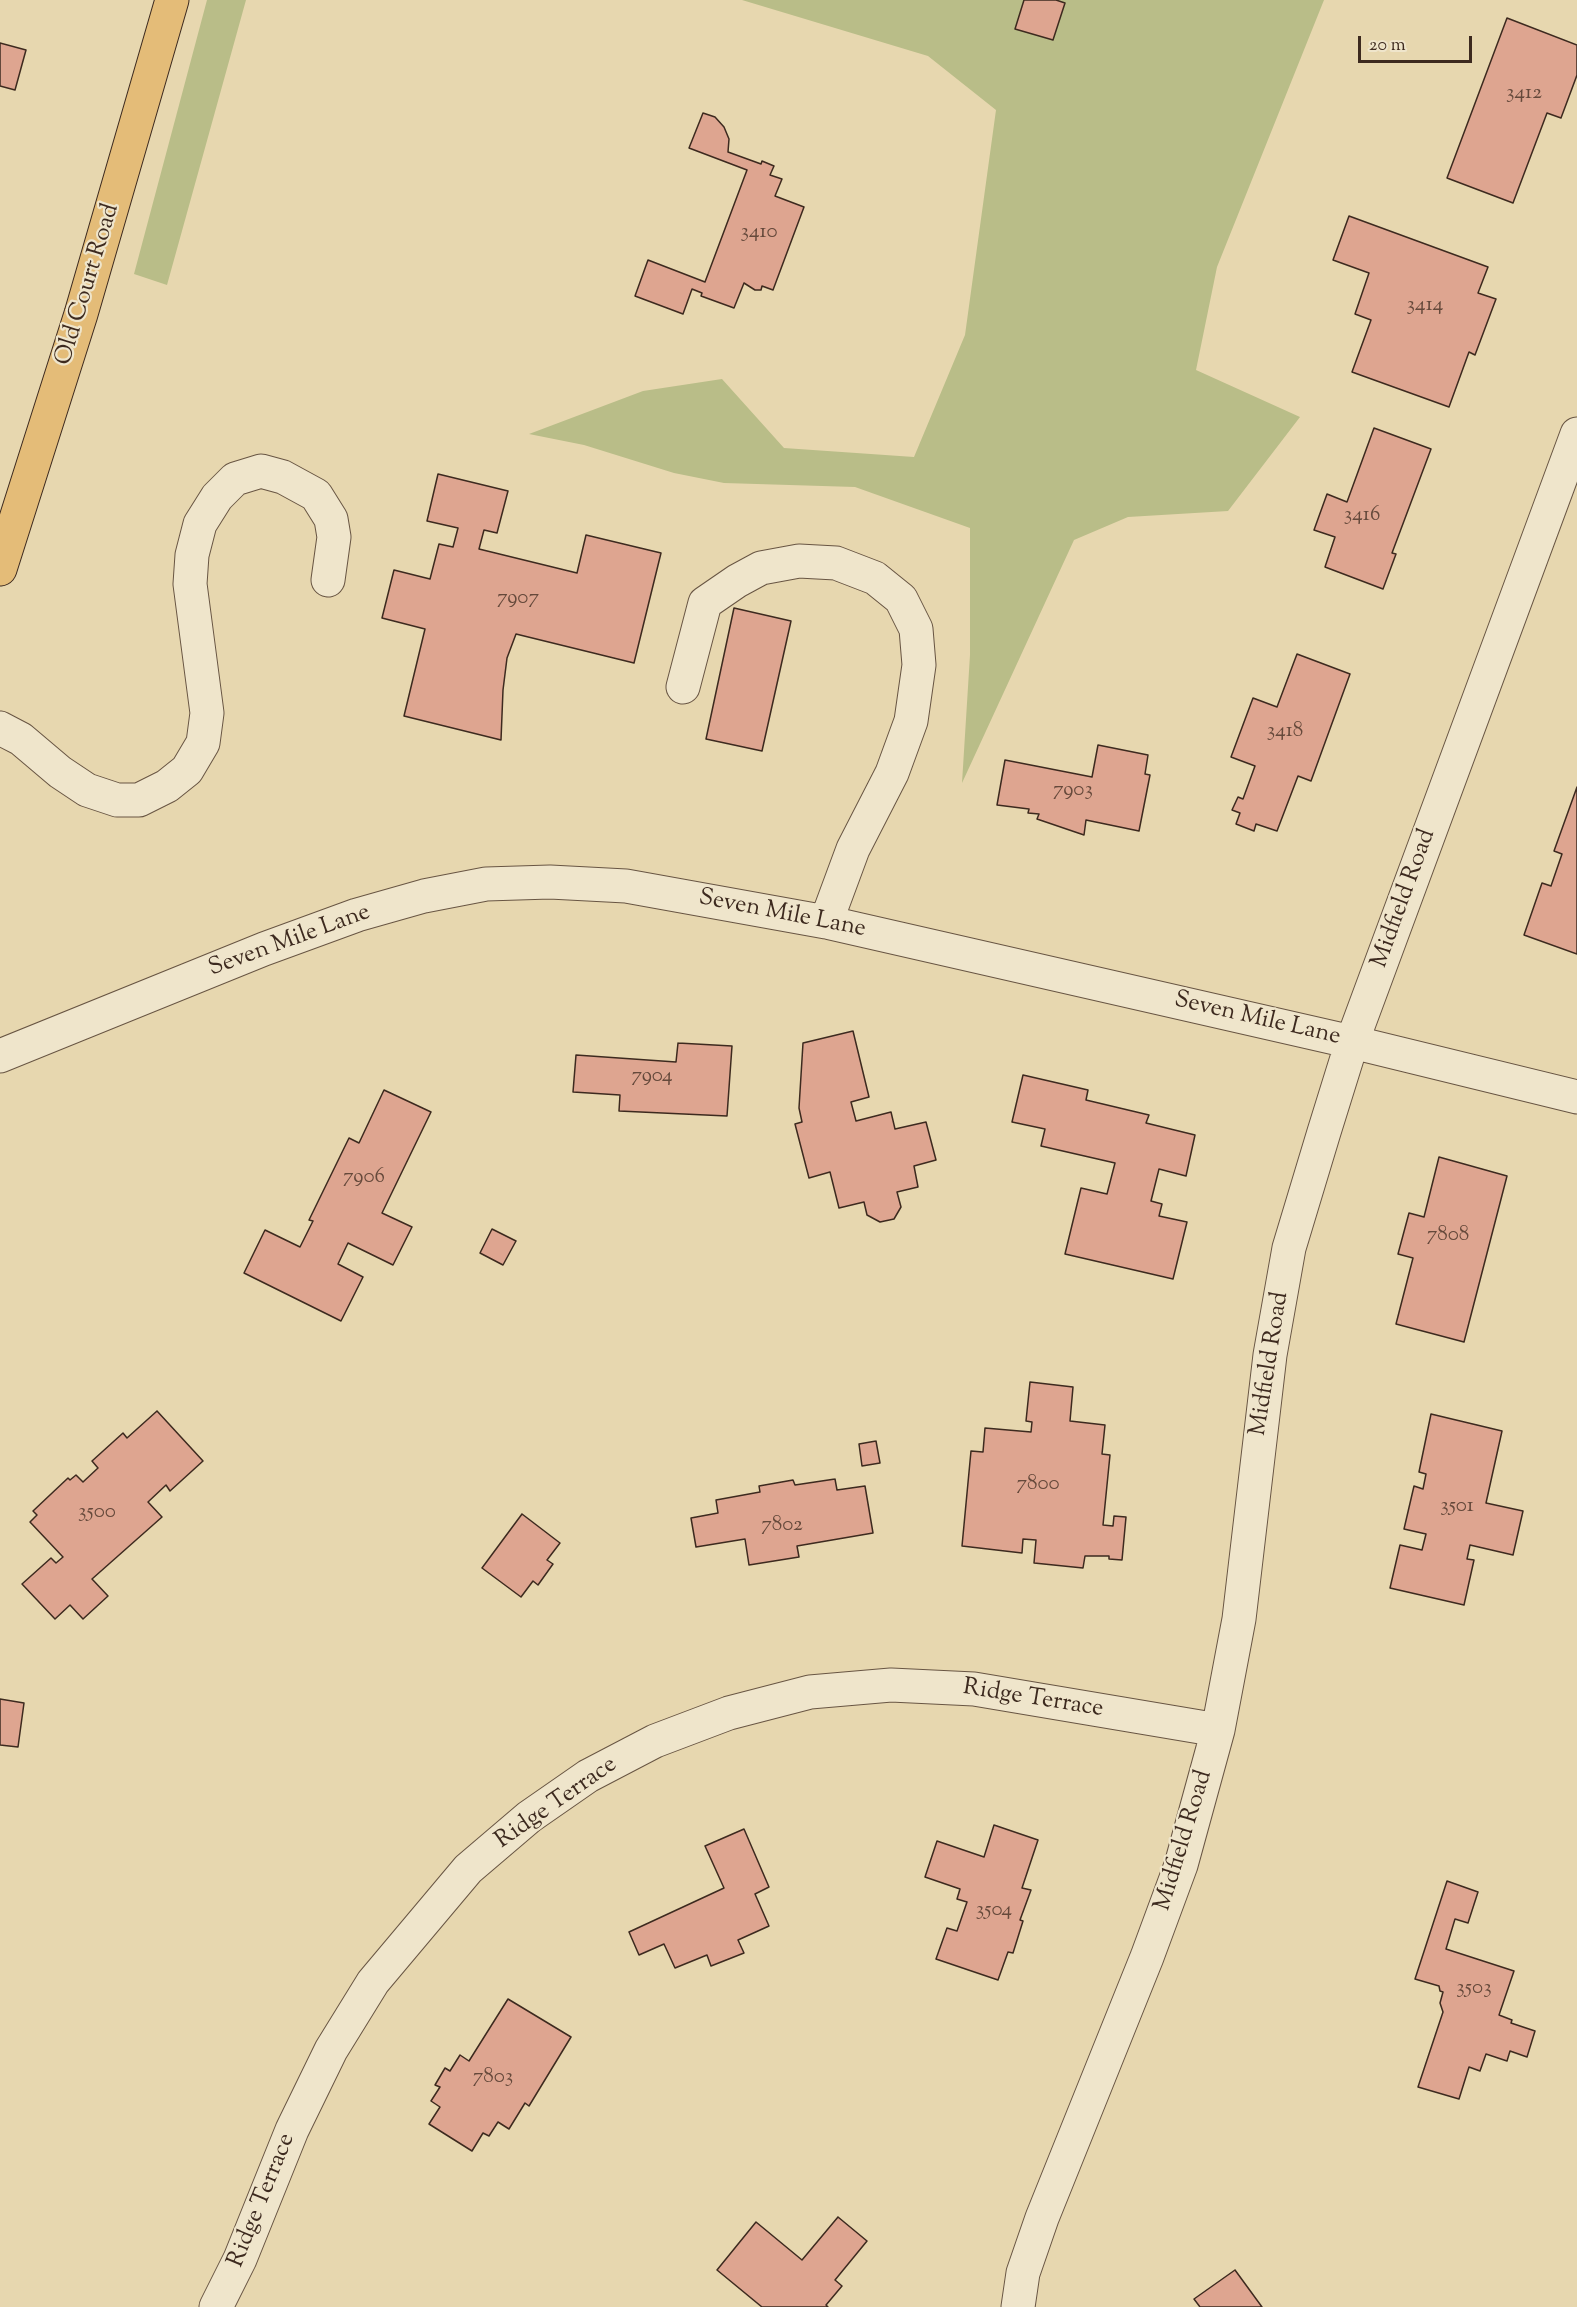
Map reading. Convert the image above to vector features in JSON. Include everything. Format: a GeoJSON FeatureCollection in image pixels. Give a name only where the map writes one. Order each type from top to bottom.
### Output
{"type":"FeatureCollection","features":[{"type":"Feature","properties":{"kind":"main road","name":"Old Court Road"},"geometry":{"type":"LineString","coordinates":[[0,569],[81,314],[172,0]]}},
{"type":"Feature","properties":{"kind":"street","name":"Midfield Road"},"geometry":{"type":"LineString","coordinates":[[1018,2307],[1023,2273],[1042,2218],[1147,1957],[1181,1865],[1218,1730],[1239,1619],[1270,1354],[1287,1259],[1323,1132],[1352,1042],[1577,434]]}},
{"type":"Feature","properties":{"kind":"street"},"geometry":{"type":"LineString","coordinates":[[0,728],[21,739],[87,790],[117,800],[139,800],[167,786],[187,770],[203,743],[207,713],[190,584],[192,555],[200,524],[217,497],[235,479],[261,471],[283,477],[316,495],[331,519],[334,537],[328,580]]}},
{"type":"Feature","properties":{"kind":"street"},"geometry":{"type":"LineString","coordinates":[[683,687],[705,603],[737,580],[761,568],[799,561],[836,563],[875,578],[901,599],[915,629],[919,665],[911,721],[892,773],[853,849],[826,922]]}},
{"type":"Feature","properties":{"kind":"street","name":"Seven Mile Lane"},"geometry":{"type":"LineString","coordinates":[[0,1056],[357,915],[424,897],[486,884],[550,882],[626,886],[826,922],[1352,1042],[1577,1097]]}},
{"type":"Feature","properties":{"kind":"street","name":"Ridge Terrace"},"geometry":{"type":"LineString","coordinates":[[216,2307],[240,2259],[292,2130],[331,2050],[373,1982],[468,1869],[529,1817],[588,1776],[655,1741],[729,1713],[810,1692],[891,1685],[974,1689],[1218,1730]]}},
{"type":"Feature","properties":{"kind":"green space"},"geometry":{"type":"Polygon","coordinates":[[[207,0],[246,0],[167,285],[134,274],[207,0]]]}},
{"type":"Feature","properties":{"kind":"green space"},"geometry":{"type":"Polygon","coordinates":[[[742,0],[1324,0],[1217,267],[1196,370],[1300,417],[1228,511],[1128,517],[1074,540],[962,783],[970,655],[970,528],[855,487],[724,483],[674,473],[584,445],[529,434],[643,391],[722,379],[784,448],[914,457],[965,335],[996,110],[928,56],[742,0]]]}},
{"type":"Feature","properties":{"kind":"building"},"geometry":{"type":"Polygon","coordinates":[[[1024,0],[1056,0],[1065,3],[1053,40],[1015,29],[1024,0]]]}},
{"type":"Feature","properties":{"kind":"building"},"geometry":{"type":"Polygon","coordinates":[[[1507,18],[1577,45],[1577,75],[1561,118],[1547,113],[1513,203],[1447,178],[1507,18]]]}},
{"type":"Feature","properties":{"kind":"building"},"geometry":{"type":"Polygon","coordinates":[[[0,43],[26,50],[15,90],[0,86],[0,43]]]}},
{"type":"Feature","properties":{"kind":"building"},"geometry":{"type":"Polygon","coordinates":[[[703,113],[715,117],[724,127],[729,139],[728,152],[761,164],[762,161],[774,166],[770,175],[782,179],[775,196],[804,207],[773,290],[762,286],[761,290],[755,290],[744,283],[734,308],[701,296],[702,293],[692,289],[683,314],[635,296],[648,260],[705,282],[747,170],[689,148],[703,113]]]}},
{"type":"Feature","properties":{"kind":"building"},"geometry":{"type":"Polygon","coordinates":[[[1349,216],[1488,267],[1478,293],[1496,299],[1475,355],[1469,352],[1449,407],[1352,372],[1371,320],[1355,314],[1369,273],[1333,260],[1349,216]]]}},
{"type":"Feature","properties":{"kind":"building"},"geometry":{"type":"Polygon","coordinates":[[[1374,428],[1431,449],[1392,553],[1396,554],[1383,589],[1325,567],[1335,537],[1314,530],[1327,494],[1347,502],[1374,428]]]}},
{"type":"Feature","properties":{"kind":"building"},"geometry":{"type":"Polygon","coordinates":[[[438,474],[508,491],[497,533],[484,530],[479,549],[577,573],[586,535],[661,553],[634,663],[516,634],[507,658],[501,740],[404,716],[425,629],[382,618],[394,570],[430,579],[439,544],[453,547],[458,528],[427,521],[438,474]]]}},
{"type":"Feature","properties":{"kind":"building"},"geometry":{"type":"Polygon","coordinates":[[[734,608],[791,621],[762,751],[706,739],[734,608]]]}},
{"type":"Feature","properties":{"kind":"building"},"geometry":{"type":"Polygon","coordinates":[[[1297,654],[1350,674],[1311,781],[1298,776],[1277,831],[1256,824],[1254,831],[1236,824],[1240,813],[1232,810],[1238,797],[1243,799],[1255,766],[1231,757],[1253,698],[1277,707],[1297,654]]]}},
{"type":"Feature","properties":{"kind":"building"},"geometry":{"type":"Polygon","coordinates":[[[1098,745],[1148,755],[1145,774],[1150,775],[1139,831],[1086,820],[1084,835],[1037,819],[1039,814],[1028,813],[1029,809],[997,805],[1005,760],[1092,777],[1098,745]]]}},
{"type":"Feature","properties":{"kind":"building"},"geometry":{"type":"Polygon","coordinates":[[[1577,787],[1577,954],[1524,935],[1542,883],[1551,886],[1562,854],[1554,851],[1577,787]]]}},
{"type":"Feature","properties":{"kind":"building"},"geometry":{"type":"Polygon","coordinates":[[[853,1031],[869,1097],[851,1102],[856,1121],[891,1112],[895,1129],[926,1122],[936,1160],[914,1166],[918,1187],[897,1192],[901,1207],[894,1219],[880,1222],[867,1215],[864,1202],[839,1208],[830,1172],[809,1178],[795,1124],[802,1122],[799,1108],[803,1043],[853,1031]]]}},
{"type":"Feature","properties":{"kind":"building"},"geometry":{"type":"Polygon","coordinates":[[[678,1043],[732,1046],[727,1116],[619,1111],[620,1095],[573,1092],[576,1055],[676,1062],[678,1043]]]}},
{"type":"Feature","properties":{"kind":"building"},"geometry":{"type":"Polygon","coordinates":[[[1023,1075],[1088,1090],[1086,1100],[1149,1115],[1146,1123],[1195,1135],[1186,1176],[1159,1169],[1151,1201],[1162,1204],[1159,1216],[1187,1222],[1173,1279],[1065,1254],[1081,1188],[1107,1194],[1115,1163],[1041,1146],[1045,1129],[1012,1122],[1023,1075]]]}},
{"type":"Feature","properties":{"kind":"building"},"geometry":{"type":"Polygon","coordinates":[[[384,1090],[431,1112],[382,1213],[412,1227],[393,1265],[348,1243],[338,1264],[363,1277],[341,1321],[244,1273],[265,1230],[300,1247],[313,1221],[309,1220],[349,1138],[359,1143],[384,1090]]]}},
{"type":"Feature","properties":{"kind":"building"},"geometry":{"type":"Polygon","coordinates":[[[1439,1157],[1507,1176],[1464,1342],[1396,1324],[1413,1258],[1398,1254],[1409,1213],[1424,1217],[1439,1157]]]}},
{"type":"Feature","properties":{"kind":"building"},"geometry":{"type":"Polygon","coordinates":[[[492,1229],[516,1241],[503,1265],[480,1253],[492,1229]]]}},
{"type":"Feature","properties":{"kind":"building"},"geometry":{"type":"Polygon","coordinates":[[[1030,1382],[1073,1387],[1070,1421],[1105,1425],[1102,1454],[1110,1455],[1103,1525],[1113,1526],[1114,1516],[1126,1517],[1122,1560],[1109,1559],[1109,1556],[1085,1556],[1083,1568],[1034,1563],[1036,1540],[1023,1539],[1022,1553],[962,1546],[971,1451],[983,1452],[985,1428],[1031,1432],[1032,1422],[1026,1421],[1030,1382]]]}},
{"type":"Feature","properties":{"kind":"building"},"geometry":{"type":"Polygon","coordinates":[[[157,1411],[203,1461],[170,1491],[166,1485],[148,1502],[162,1517],[92,1579],[108,1596],[83,1619],[70,1605],[55,1619],[22,1584],[51,1558],[56,1563],[63,1557],[30,1522],[37,1515],[33,1511],[68,1478],[70,1480],[76,1475],[83,1482],[98,1468],[92,1461],[123,1433],[127,1438],[157,1411]]]}},
{"type":"Feature","properties":{"kind":"building"},"geometry":{"type":"Polygon","coordinates":[[[1431,1414],[1502,1431],[1486,1503],[1523,1511],[1513,1555],[1470,1545],[1467,1559],[1474,1560],[1464,1605],[1390,1588],[1400,1545],[1422,1550],[1426,1534],[1404,1529],[1414,1486],[1423,1489],[1426,1474],[1419,1472],[1431,1414]]]}},
{"type":"Feature","properties":{"kind":"building"},"geometry":{"type":"Polygon","coordinates":[[[876,1441],[880,1463],[862,1466],[859,1444],[876,1441]]]}},
{"type":"Feature","properties":{"kind":"building"},"geometry":{"type":"Polygon","coordinates":[[[835,1479],[837,1490],[865,1486],[873,1533],[797,1546],[799,1557],[749,1565],[745,1539],[696,1547],[691,1518],[718,1513],[716,1500],[760,1492],[759,1486],[793,1480],[795,1485],[835,1479]]]}},
{"type":"Feature","properties":{"kind":"building"},"geometry":{"type":"Polygon","coordinates":[[[522,1514],[560,1543],[547,1560],[553,1564],[538,1585],[533,1581],[521,1597],[482,1568],[522,1514]]]}},
{"type":"Feature","properties":{"kind":"building"},"geometry":{"type":"Polygon","coordinates":[[[0,1699],[24,1703],[18,1747],[0,1745],[0,1699]]]}},
{"type":"Feature","properties":{"kind":"building"},"geometry":{"type":"Polygon","coordinates":[[[994,1825],[1038,1840],[1022,1888],[1031,1890],[1020,1920],[1023,1921],[1013,1953],[1008,1952],[998,1980],[936,1959],[947,1928],[957,1931],[967,1902],[957,1899],[960,1889],[925,1877],[937,1841],[984,1857],[994,1825]]]}},
{"type":"Feature","properties":{"kind":"building"},"geometry":{"type":"Polygon","coordinates":[[[744,1829],[769,1887],[755,1894],[769,1926],[738,1940],[744,1953],[711,1966],[707,1955],[675,1968],[664,1944],[639,1955],[629,1932],[724,1888],[705,1846],[744,1829]]]}},
{"type":"Feature","properties":{"kind":"building"},"geometry":{"type":"Polygon","coordinates":[[[1447,1881],[1478,1892],[1468,1923],[1455,1919],[1446,1949],[1514,1971],[1499,2015],[1512,2020],[1511,2023],[1535,2031],[1527,2057],[1510,2051],[1507,2061],[1486,2054],[1480,2071],[1469,2067],[1459,2099],[1418,2087],[1443,2012],[1440,2003],[1443,1992],[1440,1991],[1439,1986],[1415,1979],[1447,1881]]]}},
{"type":"Feature","properties":{"kind":"building"},"geometry":{"type":"Polygon","coordinates":[[[508,1999],[571,2037],[529,2106],[525,2103],[509,2129],[498,2122],[489,2136],[483,2133],[472,2151],[429,2124],[440,2107],[431,2101],[440,2087],[435,2085],[445,2068],[450,2071],[460,2055],[469,2061],[508,1999]]]}},
{"type":"Feature","properties":{"kind":"building"},"geometry":{"type":"Polygon","coordinates":[[[838,2217],[867,2241],[835,2280],[842,2286],[826,2305],[828,2307],[762,2307],[717,2270],[756,2222],[802,2260],[838,2217]]]}},
{"type":"Feature","properties":{"kind":"building"},"geometry":{"type":"Polygon","coordinates":[[[1235,2270],[1262,2307],[1200,2307],[1194,2299],[1235,2270]]]}}]}
